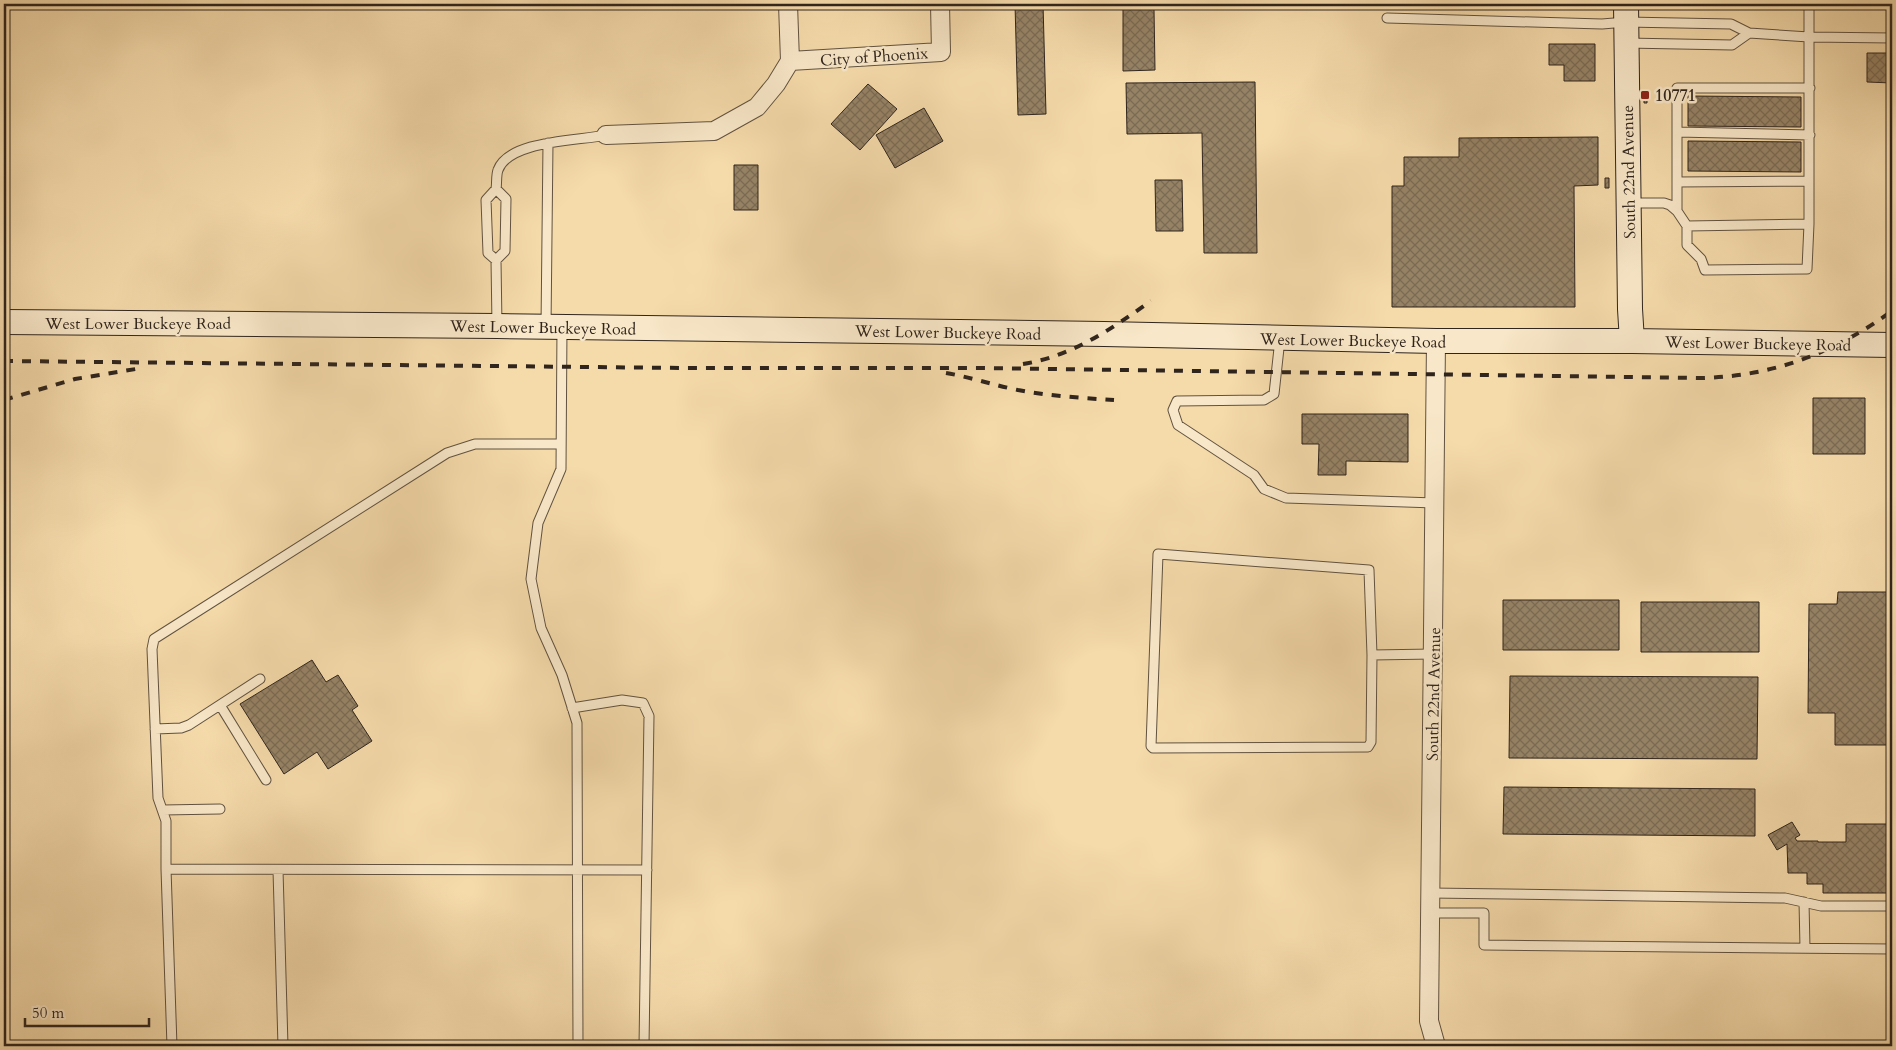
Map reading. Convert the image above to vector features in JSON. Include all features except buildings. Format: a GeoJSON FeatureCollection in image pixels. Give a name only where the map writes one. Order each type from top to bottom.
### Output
{"type":"FeatureCollection","features":[{"type":"Feature","properties":{"kind":"main road","name":"South 22nd Avenue"},"geometry":{"type":"LineString","coordinates":[[1626,23],[1632,341]]}},
{"type":"Feature","properties":{"kind":"main road","name":"West Lower Buckeye Road"},"geometry":{"type":"LineString","coordinates":[[4,322],[497,326],[1104,334],[1280,339],[1892,345]]}},
{"type":"Feature","properties":{"kind":"street"},"geometry":{"type":"LineString","coordinates":[[606,135],[714,131],[757,107],[776,84],[790,61],[788,4]]}},
{"type":"Feature","properties":{"kind":"street","name":"City of Phoenix"},"geometry":{"type":"LineString","coordinates":[[790,61],[941,52],[940,4]]}},
{"type":"Feature","properties":{"kind":"street","name":"South 22nd Avenue"},"geometry":{"type":"LineString","coordinates":[[1436,341],[1429,1021],[1436,1046]]}},
{"type":"Feature","properties":{"kind":"lane"},"geometry":{"type":"LineString","coordinates":[[1628,203],[1664,203],[1677,211],[1687,226],[1687,245],[1701,259],[1705,270],[1807,269],[1810,135],[1809,4]]}},
{"type":"Feature","properties":{"kind":"lane"},"geometry":{"type":"LineString","coordinates":[[1387,18],[1602,24],[1731,24],[1748,33],[1809,37],[1892,38]]}},
{"type":"Feature","properties":{"kind":"lane"},"geometry":{"type":"LineString","coordinates":[[1626,23],[1732,45],[1748,33]]}},
{"type":"Feature","properties":{"kind":"lane"},"geometry":{"type":"LineString","coordinates":[[1677,211],[1677,88],[1810,88]]}},
{"type":"Feature","properties":{"kind":"lane"},"geometry":{"type":"LineString","coordinates":[[1677,132],[1810,135]]}},
{"type":"Feature","properties":{"kind":"lane"},"geometry":{"type":"LineString","coordinates":[[496,260],[488,253],[486,200],[496,190],[498,170],[508,156],[517,151],[548,143],[585,140],[606,135]]}},
{"type":"Feature","properties":{"kind":"lane"},"geometry":{"type":"LineString","coordinates":[[548,143],[561,469],[538,523],[531,579],[541,628],[562,674],[577,723],[578,1046]]}},
{"type":"Feature","properties":{"kind":"lane"},"geometry":{"type":"LineString","coordinates":[[1677,182],[1809,181]]}},
{"type":"Feature","properties":{"kind":"lane"},"geometry":{"type":"LineString","coordinates":[[496,190],[506,199],[505,251],[496,260],[497,326]]}},
{"type":"Feature","properties":{"kind":"lane"},"geometry":{"type":"LineString","coordinates":[[1687,226],[1809,224]]}},
{"type":"Feature","properties":{"kind":"lane"},"geometry":{"type":"LineString","coordinates":[[1280,339],[1274,394],[1264,400],[1177,401],[1173,410],[1178,425],[1254,475],[1264,489],[1286,498],[1434,503]]}},
{"type":"Feature","properties":{"kind":"lane"},"geometry":{"type":"LineString","coordinates":[[172,1046],[166,821],[158,801],[152,649],[154,639],[454,450],[475,444],[561,444]]}},
{"type":"Feature","properties":{"kind":"lane"},"geometry":{"type":"LineString","coordinates":[[1158,554],[1369,570],[1372,655],[1371,742],[1368,747],[1153,748],[1150,746],[1158,554]]}},
{"type":"Feature","properties":{"kind":"lane"},"geometry":{"type":"LineString","coordinates":[[1372,655],[1433,654]]}},
{"type":"Feature","properties":{"kind":"lane"},"geometry":{"type":"LineString","coordinates":[[156,729],[181,728],[189,725],[260,680]]}},
{"type":"Feature","properties":{"kind":"lane"},"geometry":{"type":"LineString","coordinates":[[572,708],[622,700],[642,703],[650,716],[644,1046]]}},
{"type":"Feature","properties":{"kind":"lane"},"geometry":{"type":"LineString","coordinates":[[220,705],[266,780]]}},
{"type":"Feature","properties":{"kind":"lane"},"geometry":{"type":"LineString","coordinates":[[163,810],[220,809]]}},
{"type":"Feature","properties":{"kind":"lane"},"geometry":{"type":"LineString","coordinates":[[166,870],[647,870]]}},
{"type":"Feature","properties":{"kind":"lane"},"geometry":{"type":"LineString","coordinates":[[278,870],[284,1046]]}},
{"type":"Feature","properties":{"kind":"lane"},"geometry":{"type":"LineString","coordinates":[[1430,893],[1785,898],[1821,906],[1892,906]]}},
{"type":"Feature","properties":{"kind":"lane"},"geometry":{"type":"LineString","coordinates":[[1804,902],[1805,948]]}},
{"type":"Feature","properties":{"kind":"lane"},"geometry":{"type":"LineString","coordinates":[[1430,912],[1484,913],[1484,945],[1892,949]]}},
{"type":"Feature","properties":{"kind":"railway"},"geometry":{"type":"LineString","coordinates":[[1023,364],[1058,355],[1075,348],[1121,322],[1151,301]]}},
{"type":"Feature","properties":{"kind":"railway"},"geometry":{"type":"LineString","coordinates":[[4,361],[684,368],[984,368],[1702,378],[1754,373],[1802,360],[1848,339],[1892,311]]}},
{"type":"Feature","properties":{"kind":"railway"},"geometry":{"type":"LineString","coordinates":[[4,400],[75,379],[142,368]]}},
{"type":"Feature","properties":{"kind":"railway"},"geometry":{"type":"LineString","coordinates":[[946,373],[1030,392],[1114,400]]}},
{"type":"Feature","properties":{"kind":"place","name":"10771"},"geometry":{"type":"Point","coordinates":[1645,95]}}]}
